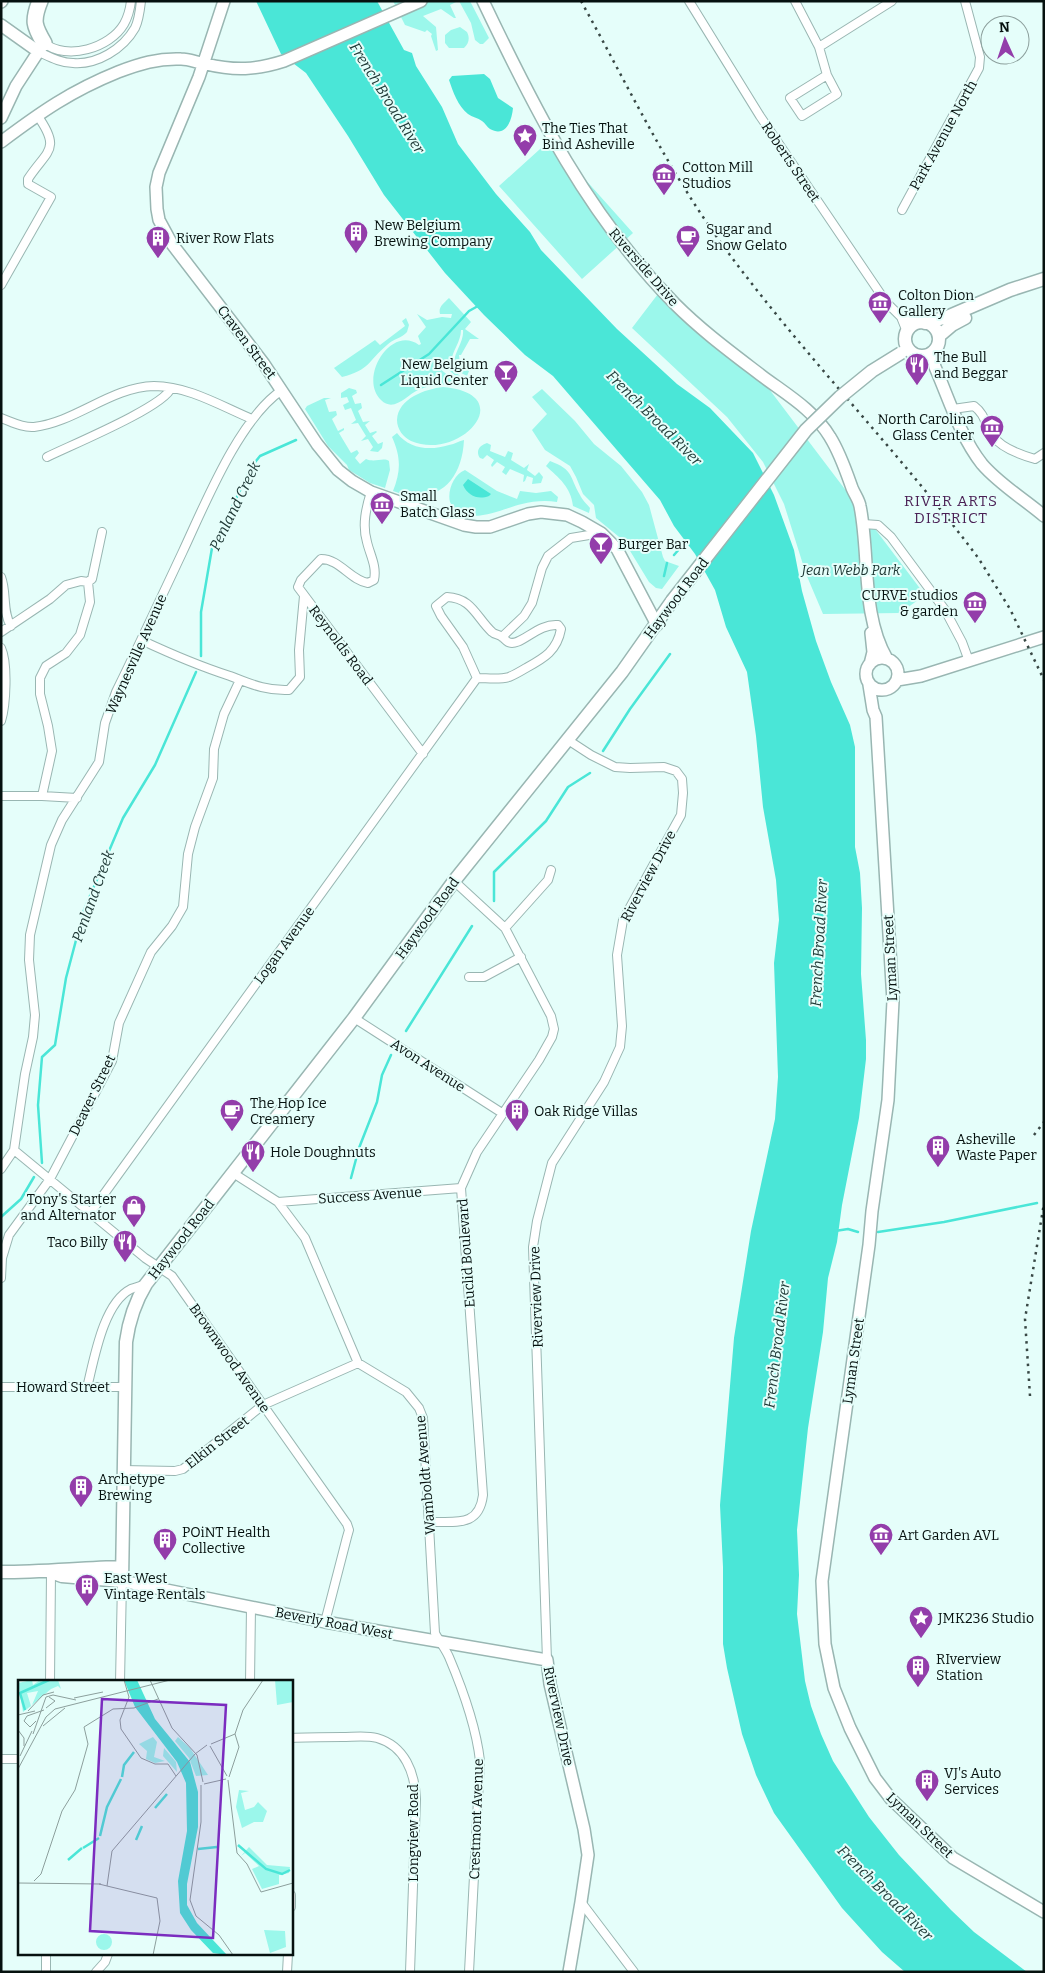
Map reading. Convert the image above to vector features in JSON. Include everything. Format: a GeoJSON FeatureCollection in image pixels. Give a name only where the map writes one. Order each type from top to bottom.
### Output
{"type":"FeatureCollection","features":[{"type":"Feature","properties":{"kind":"highway"},"geometry":{"type":"LineString","coordinates":[[40,1],[34,22],[41,48]]}},
{"type":"Feature","properties":{"kind":"main road","name":"Craven Street"},"geometry":{"type":"LineString","coordinates":[[224,1],[189,102],[159,173],[156,197],[159,220],[172,244],[282,390],[329,461],[352,481],[371,492],[476,527],[490,527],[528,514],[552,513],[567,515],[601,533],[617,549],[657,625]]}},
{"type":"Feature","properties":{"kind":"main road"},"geometry":{"type":"LineString","coordinates":[[1,142],[37,115],[75,91],[146,62],[180,58],[192,59],[203,64],[229,69],[246,70],[284,61],[421,1]]}},
{"type":"Feature","properties":{"kind":"main road","name":"Riverside Drive"},"geometry":{"type":"LineString","coordinates":[[483,1],[503,44],[573,175],[626,251],[646,275],[705,332],[812,414],[830,436],[859,501],[870,602],[880,644],[889,661]]}},
{"type":"Feature","properties":{"kind":"main road"},"geometry":{"type":"LineString","coordinates":[[1,25],[21,40],[41,48],[21,78],[1,118]]}},
{"type":"Feature","properties":{"kind":"main road"},"geometry":{"type":"LineString","coordinates":[[21,40],[25,50],[21,78]]}},
{"type":"Feature","properties":{"kind":"main road"},"geometry":{"type":"LineString","coordinates":[[939,336],[952,325],[1044,279]]}},
{"type":"Feature","properties":{"kind":"main road"},"geometry":{"type":"LineString","coordinates":[[930,356],[905,351],[907,332],[912,326],[948,317],[1021,290],[1044,287]]}},
{"type":"Feature","properties":{"kind":"main road"},"geometry":{"type":"LineString","coordinates":[[923,323],[934,327],[939,336],[939,341],[930,356]]}},
{"type":"Feature","properties":{"kind":"main road","name":"Haywood Road"},"geometry":{"type":"LineString","coordinates":[[122,1581],[124,1387],[128,1327],[138,1298],[146,1284],[354,1018],[454,881],[568,740],[657,625],[672,601],[806,430],[840,397],[872,371],[905,351]]}},
{"type":"Feature","properties":{"kind":"main road"},"geometry":{"type":"LineString","coordinates":[[930,356],[965,437],[982,464],[1044,516]]}},
{"type":"Feature","properties":{"kind":"main road","name":"Riverside Drive"},"geometry":{"type":"LineString","coordinates":[[853,490],[861,579],[873,644],[870,664]]}},
{"type":"Feature","properties":{"kind":"main road"},"geometry":{"type":"LineString","coordinates":[[935,672],[910,670],[889,661],[878,659],[870,664],[866,676],[869,685],[877,690],[888,689],[897,680],[935,672],[1044,637]]}},
{"type":"Feature","properties":{"kind":"main road"},"geometry":{"type":"LineString","coordinates":[[889,661],[897,670],[897,680]]}},
{"type":"Feature","properties":{"kind":"main road","name":"Lyman Street"},"geometry":{"type":"LineString","coordinates":[[869,685],[876,717],[893,1001],[888,1100],[822,1581],[825,1644],[834,1688],[845,1716],[876,1778],[891,1799],[953,1858],[1044,1912]]}},
{"type":"Feature","properties":{"kind":"main road","name":"Lyman Street"},"geometry":{"type":"LineString","coordinates":[[876,717],[882,698],[888,689]]}},
{"type":"Feature","properties":{"kind":"main road"},"geometry":{"type":"LineString","coordinates":[[51,1572],[61,1568],[122,1567]]}},
{"type":"Feature","properties":{"kind":"main road"},"geometry":{"type":"LineString","coordinates":[[1,1572],[51,1572],[62,1576],[122,1581]]}},
{"type":"Feature","properties":{"kind":"main road","name":"Beverly Road West"},"geometry":{"type":"LineString","coordinates":[[122,1581],[325,1622],[547,1660]]}},
{"type":"Feature","properties":{"kind":"main road","name":"Riverview Drive"},"geometry":{"type":"LineString","coordinates":[[547,1660],[550,1684],[584,1829],[588,1855],[569,1972]]}},
{"type":"Feature","properties":{"kind":"street"},"geometry":{"type":"LineString","coordinates":[[41,48],[76,51],[95,47],[112,38],[123,25],[131,1]]}},
{"type":"Feature","properties":{"kind":"street"},"geometry":{"type":"LineString","coordinates":[[41,48],[57,60],[72,63],[90,62],[106,56],[118,48],[135,27],[141,1]]}},
{"type":"Feature","properties":{"kind":"street"},"geometry":{"type":"LineString","coordinates":[[796,1],[819,47],[827,75],[837,94],[802,116],[790,98],[827,75]]}},
{"type":"Feature","properties":{"kind":"street"},"geometry":{"type":"LineString","coordinates":[[819,47],[892,1]]}},
{"type":"Feature","properties":{"kind":"street","name":"Park Avenue North"},"geometry":{"type":"LineString","coordinates":[[902,210],[979,68],[980,56],[965,1]]}},
{"type":"Feature","properties":{"kind":"street","name":"Roberts Street"},"geometry":{"type":"LineString","coordinates":[[693,3],[760,116],[886,302],[900,317],[907,332]]}},
{"type":"Feature","properties":{"kind":"street"},"geometry":{"type":"LineString","coordinates":[[1,285],[51,197],[28,184],[28,179],[48,153],[51,144],[47,129],[37,115]]}},
{"type":"Feature","properties":{"kind":"street"},"geometry":{"type":"LineString","coordinates":[[900,317],[923,323]]}},
{"type":"Feature","properties":{"kind":"street"},"geometry":{"type":"LineString","coordinates":[[1,418],[24,427],[34,427],[65,418],[139,388],[154,386],[187,392],[252,419]]}},
{"type":"Feature","properties":{"kind":"street"},"geometry":{"type":"LineString","coordinates":[[47,457],[133,416],[163,399],[171,388]]}},
{"type":"Feature","properties":{"kind":"street","name":"Waynesville Avenue"},"geometry":{"type":"LineString","coordinates":[[1,1169],[14,1150],[34,1027],[30,935],[52,844],[62,820],[99,762],[104,723],[116,692],[217,479],[252,419],[267,402],[282,390]]}},
{"type":"Feature","properties":{"kind":"street"},"geometry":{"type":"LineString","coordinates":[[953,409],[974,406],[982,412],[993,437],[1015,453],[1035,459],[1044,454]]}},
{"type":"Feature","properties":{"kind":"street"},"geometry":{"type":"LineString","coordinates":[[304,596],[298,587],[301,580],[321,559],[329,559],[361,582],[368,583],[374,580],[376,571],[366,540],[365,520],[365,510],[371,492]]}},
{"type":"Feature","properties":{"kind":"street"},"geometry":{"type":"LineString","coordinates":[[863,524],[878,525],[892,537],[945,610],[970,661]]}},
{"type":"Feature","properties":{"kind":"street"},"geometry":{"type":"LineString","coordinates":[[88,582],[92,579],[102,532]]}},
{"type":"Feature","properties":{"kind":"street"},"geometry":{"type":"LineString","coordinates":[[502,637],[524,616],[532,603],[542,568],[548,556],[571,538],[601,533]]}},
{"type":"Feature","properties":{"kind":"street"},"geometry":{"type":"LineString","coordinates":[[1,577],[4,584],[8,621],[11,626]]}},
{"type":"Feature","properties":{"kind":"street"},"geometry":{"type":"LineString","coordinates":[[1,632],[50,599],[66,585],[81,581],[88,582]]}},
{"type":"Feature","properties":{"kind":"street"},"geometry":{"type":"LineString","coordinates":[[42,796],[52,751],[50,734],[40,694],[40,678],[46,666],[66,653],[80,634],[90,602],[88,582]]}},
{"type":"Feature","properties":{"kind":"street","name":"Reynolds Road"},"geometry":{"type":"LineString","coordinates":[[141,640],[185,661],[272,691],[289,690],[300,677],[299,650],[304,596]]}},
{"type":"Feature","properties":{"kind":"street","name":"Reynolds Road"},"geometry":{"type":"LineString","coordinates":[[304,596],[423,754]]}},
{"type":"Feature","properties":{"kind":"street"},"geometry":{"type":"LineString","coordinates":[[447,597],[464,600],[494,634],[502,637],[506,641],[514,643],[538,628],[551,624],[558,625],[561,629],[556,646],[546,657],[509,677],[477,678],[463,647],[436,606],[447,597]]}},
{"type":"Feature","properties":{"kind":"street"},"geometry":{"type":"LineString","coordinates":[[1,648],[6,660],[6,670],[4,708],[1,721]]}},
{"type":"Feature","properties":{"kind":"street","name":"Logan Avenue"},"geometry":{"type":"LineString","coordinates":[[91,1212],[477,678]]}},
{"type":"Feature","properties":{"kind":"street","name":"Deaver Street"},"geometry":{"type":"LineString","coordinates":[[1,1278],[2,1258],[9,1235],[50,1179],[112,1061],[119,1023],[152,952],[172,926],[183,907],[188,854],[195,827],[214,778],[214,749],[224,714],[240,680]]}},
{"type":"Feature","properties":{"kind":"street","name":"Riverview Drive"},"geometry":{"type":"LineString","coordinates":[[547,1660],[533,1247],[537,1221],[552,1163],[604,1082],[620,1047],[622,1026],[617,955],[623,920],[681,814],[683,793],[682,779],[676,771],[664,767],[615,767],[591,755],[568,740]]}},
{"type":"Feature","properties":{"kind":"street"},"geometry":{"type":"LineString","coordinates":[[1,796],[77,798]]}},
{"type":"Feature","properties":{"kind":"street"},"geometry":{"type":"LineString","coordinates":[[505,928],[548,880],[551,870]]}},
{"type":"Feature","properties":{"kind":"street","name":"Euclid Boulevard"},"geometry":{"type":"LineString","coordinates":[[429,1522],[464,1521],[471,1519],[482,1507],[461,1188],[477,1152],[539,1060],[552,1037],[554,1029],[551,1016],[505,928],[454,881]]}},
{"type":"Feature","properties":{"kind":"street"},"geometry":{"type":"LineString","coordinates":[[469,977],[484,976],[521,957]]}},
{"type":"Feature","properties":{"kind":"street","name":"Avon Avenue"},"geometry":{"type":"LineString","coordinates":[[354,1018],[502,1114]]}},
{"type":"Feature","properties":{"kind":"street","name":"Brownwood Avenue"},"geometry":{"type":"LineString","coordinates":[[14,1150],[145,1258],[172,1276],[347,1524],[349,1530],[325,1622]]}},
{"type":"Feature","properties":{"kind":"street"},"geometry":{"type":"LineString","coordinates":[[233,1173],[278,1202],[305,1238],[358,1363]]}},
{"type":"Feature","properties":{"kind":"street","name":"Success Avenue"},"geometry":{"type":"LineString","coordinates":[[278,1202],[461,1188]]}},
{"type":"Feature","properties":{"kind":"street"},"geometry":{"type":"LineString","coordinates":[[87,1388],[97,1346],[107,1319],[120,1298],[130,1290],[146,1284]]}},
{"type":"Feature","properties":{"kind":"street","name":"Wamboldt Avenue"},"geometry":{"type":"LineString","coordinates":[[358,1363],[406,1392],[419,1408],[423,1418],[435,1633],[440,1643]]}},
{"type":"Feature","properties":{"kind":"street","name":"Elkin Street"},"geometry":{"type":"LineString","coordinates":[[123,1470],[175,1471],[182,1469],[263,1405],[358,1363]]}},
{"type":"Feature","properties":{"kind":"street","name":"Howard Street"},"geometry":{"type":"LineString","coordinates":[[1,1387],[124,1387]]}},
{"type":"Feature","properties":{"kind":"street"},"geometry":{"type":"LineString","coordinates":[[50,1680],[51,1572]]}},
{"type":"Feature","properties":{"kind":"street"},"geometry":{"type":"LineString","coordinates":[[120,1680],[122,1581]]}},
{"type":"Feature","properties":{"kind":"street"},"geometry":{"type":"LineString","coordinates":[[250,1680],[251,1607]]}},
{"type":"Feature","properties":{"kind":"street","name":"Crestmont Avenue"},"geometry":{"type":"LineString","coordinates":[[440,1643],[448,1654],[475,1730],[480,1761],[469,1972]]}},
{"type":"Feature","properties":{"kind":"street","name":"Longview Road"},"geometry":{"type":"LineString","coordinates":[[292,1738],[376,1738],[392,1744],[408,1762],[413,1775],[416,1799],[410,1972]]}},
{"type":"Feature","properties":{"kind":"street"},"geometry":{"type":"LineString","coordinates":[[1,1759],[18,1758]]}},
{"type":"Feature","properties":{"kind":"street"},"geometry":{"type":"LineString","coordinates":[[581,1902],[634,1972]]}},
{"type":"Feature","properties":{"kind":"street"},"geometry":{"type":"LineString","coordinates":[[46,1956],[46,1972]]}},
{"type":"Feature","properties":{"kind":"street"},"geometry":{"type":"LineString","coordinates":[[96,1972],[105,1962],[107,1956]]}},
{"type":"Feature","properties":{"kind":"street"},"geometry":{"type":"LineString","coordinates":[[287,1972],[288,1956]]}},
{"type":"Feature","properties":{"kind":"green space"},"geometry":{"type":"Polygon","coordinates":[[[393,1],[458,1],[450,5],[456,18],[441,9],[423,16],[436,27],[438,50],[436,51],[432,34],[427,30],[425,32],[405,25],[393,1]]]}},
{"type":"Feature","properties":{"kind":"green space"},"geometry":{"type":"Polygon","coordinates":[[[459,1],[470,1],[489,38],[483,44],[475,40],[471,23],[459,1]]]}},
{"type":"Feature","properties":{"kind":"green space"},"geometry":{"type":"Polygon","coordinates":[[[460,27],[468,34],[467,44],[464,48],[449,48],[445,43],[445,35],[451,30],[460,27]]]}},
{"type":"Feature","properties":{"kind":"green space"},"geometry":{"type":"Polygon","coordinates":[[[550,140],[633,233],[582,279],[499,186],[550,140]]]}},
{"type":"Feature","properties":{"kind":"green space","name":"Jean Webb Park"},"geometry":{"type":"Polygon","coordinates":[[[661,290],[763,381],[925,595],[900,613],[823,614],[806,574],[784,504],[763,462],[727,417],[632,328],[661,290]]]}},
{"type":"Feature","properties":{"kind":"green space"},"geometry":{"type":"Polygon","coordinates":[[[449,298],[471,322],[465,329],[479,339],[470,339],[461,355],[459,355],[460,363],[469,371],[467,376],[459,371],[454,361],[463,336],[463,330],[461,330],[452,361],[456,373],[464,379],[463,382],[438,361],[434,364],[455,381],[456,385],[441,384],[427,387],[418,390],[396,404],[386,404],[375,390],[373,379],[381,356],[389,347],[398,342],[408,340],[419,345],[421,344],[418,336],[426,327],[417,314],[427,320],[442,317],[451,318],[452,314],[440,314],[442,305],[449,298]]]}},
{"type":"Feature","properties":{"kind":"green space"},"geometry":{"type":"Polygon","coordinates":[[[406,318],[409,325],[407,332],[389,343],[364,368],[342,377],[334,368],[375,340],[380,345],[405,326],[402,321],[406,318]]]}},
{"type":"Feature","properties":{"kind":"green space"},"geometry":{"type":"Polygon","coordinates":[[[443,387],[466,392],[478,401],[480,413],[475,424],[463,435],[448,442],[430,445],[411,441],[403,435],[398,427],[397,420],[402,406],[414,396],[443,387]]]}},
{"type":"Feature","properties":{"kind":"green space"},"geometry":{"type":"Polygon","coordinates":[[[349,388],[356,390],[357,393],[352,396],[355,404],[361,403],[362,408],[358,411],[363,422],[370,421],[365,425],[370,433],[377,432],[372,436],[378,444],[383,442],[382,448],[378,452],[370,451],[373,447],[368,439],[361,441],[366,436],[358,423],[351,424],[356,420],[351,408],[345,410],[343,405],[349,402],[347,397],[341,398],[341,393],[349,388]]]}},
{"type":"Feature","properties":{"kind":"green space"},"geometry":{"type":"Polygon","coordinates":[[[542,389],[575,421],[594,444],[621,466],[642,492],[649,505],[665,561],[679,566],[662,589],[656,588],[649,582],[624,541],[596,518],[594,505],[583,494],[570,466],[545,450],[532,430],[547,414],[532,397],[542,389]]]}},
{"type":"Feature","properties":{"kind":"green space"},"geometry":{"type":"Polygon","coordinates":[[[324,398],[331,398],[325,400],[329,412],[336,411],[337,415],[332,419],[338,431],[344,428],[339,433],[351,453],[357,450],[359,453],[355,458],[360,464],[366,459],[389,461],[390,470],[385,488],[370,483],[349,470],[347,465],[328,446],[305,409],[307,406],[324,398]]]}},
{"type":"Feature","properties":{"kind":"green space"},"geometry":{"type":"Polygon","coordinates":[[[397,433],[414,445],[427,448],[442,447],[464,440],[458,468],[452,479],[434,493],[422,496],[393,491],[399,464],[392,437],[397,433]]]}},
{"type":"Feature","properties":{"kind":"green space"},"geometry":{"type":"Polygon","coordinates":[[[487,443],[491,445],[490,451],[505,457],[508,451],[513,453],[511,460],[524,468],[529,464],[527,470],[535,476],[539,472],[543,477],[541,483],[532,484],[533,478],[527,476],[523,482],[524,475],[510,469],[506,475],[502,472],[505,467],[497,462],[492,467],[491,465],[494,460],[487,455],[483,459],[480,458],[478,453],[480,447],[487,443]]]}},
{"type":"Feature","properties":{"kind":"green space"},"geometry":{"type":"Polygon","coordinates":[[[550,461],[563,467],[570,474],[581,497],[590,508],[589,513],[573,506],[567,488],[546,466],[550,461]]]}},
{"type":"Feature","properties":{"kind":"green space"},"geometry":{"type":"Polygon","coordinates":[[[465,470],[497,491],[517,499],[520,491],[536,493],[551,491],[558,497],[557,502],[548,501],[522,504],[484,515],[474,516],[465,514],[457,510],[449,498],[455,479],[465,470]]]}},
{"type":"Feature","properties":{"kind":"water","name":"French Broad River"},"geometry":{"type":"Polygon","coordinates":[[[256,1],[377,1],[404,50],[412,53],[416,66],[442,107],[458,144],[496,194],[530,232],[541,250],[617,329],[677,384],[710,408],[753,453],[774,495],[794,550],[802,591],[816,641],[850,725],[855,747],[855,847],[860,873],[862,908],[861,974],[866,1040],[866,1059],[859,1118],[842,1205],[837,1242],[828,1278],[823,1332],[808,1428],[797,1530],[799,1575],[797,1614],[805,1681],[811,1706],[833,1761],[869,1817],[899,1855],[951,1910],[974,1932],[1027,1972],[905,1972],[882,1952],[842,1908],[774,1813],[756,1775],[742,1734],[727,1668],[723,1644],[723,1567],[720,1505],[734,1338],[751,1231],[775,1119],[778,1077],[774,963],[779,920],[776,880],[763,807],[747,672],[726,627],[715,590],[695,554],[674,526],[660,500],[553,376],[525,355],[445,273],[384,195],[306,73],[281,54],[256,1]]]}},
{"type":"Feature","properties":{"kind":"water"},"geometry":{"type":"Polygon","coordinates":[[[484,74],[490,79],[498,98],[513,108],[510,122],[500,131],[490,129],[482,121],[464,111],[456,98],[449,80],[452,76],[484,74]]]}},
{"type":"Feature","properties":{"kind":"water"},"geometry":{"type":"Polygon","coordinates":[[[468,479],[491,494],[481,498],[474,496],[463,485],[468,479]]]}},
{"type":"Feature","properties":{"kind":"waterway","name":"Penland Creek"},"geometry":{"type":"LineString","coordinates":[[381,385],[429,354],[469,311],[478,306]]}},
{"type":"Feature","properties":{"kind":"waterway","name":"Penland Creek"},"geometry":{"type":"LineString","coordinates":[[201,656],[201,612],[212,548],[252,466],[260,456],[296,440]]}},
{"type":"Feature","properties":{"kind":"waterway"},"geometry":{"type":"LineString","coordinates":[[674,555],[687,540]]}},
{"type":"Feature","properties":{"kind":"waterway"},"geometry":{"type":"LineString","coordinates":[[664,576],[667,563]]}},
{"type":"Feature","properties":{"kind":"waterway"},"geometry":{"type":"LineString","coordinates":[[603,751],[630,709],[670,654]]}},
{"type":"Feature","properties":{"kind":"waterway","name":"Penland Creek"},"geometry":{"type":"LineString","coordinates":[[42,1163],[38,1105],[42,1057],[55,1045],[66,978],[84,910],[123,818],[155,765],[196,672]]}},
{"type":"Feature","properties":{"kind":"waterway"},"geometry":{"type":"LineString","coordinates":[[494,901],[494,872],[546,821],[568,787],[590,773]]}},
{"type":"Feature","properties":{"kind":"waterway"},"geometry":{"type":"LineString","coordinates":[[406,1031],[472,926]]}},
{"type":"Feature","properties":{"kind":"waterway"},"geometry":{"type":"LineString","coordinates":[[351,1178],[359,1148],[377,1102],[382,1075],[391,1055]]}},
{"type":"Feature","properties":{"kind":"waterway","name":"Penland Creek"},"geometry":{"type":"LineString","coordinates":[[1,1217],[21,1199],[34,1177]]}},
{"type":"Feature","properties":{"kind":"waterway"},"geometry":{"type":"LineString","coordinates":[[878,1232],[944,1222],[1037,1203]]}},
{"type":"Feature","properties":{"kind":"waterway"},"geometry":{"type":"LineString","coordinates":[[835,1231],[848,1229],[858,1232]]}},
{"type":"Feature","properties":{"kind":"railway"},"geometry":{"type":"LineString","coordinates":[[581,1],[663,153],[699,212],[782,321],[915,478],[979,559],[1010,609],[1044,680]]}},
{"type":"Feature","properties":{"kind":"railway"},"geometry":{"type":"LineString","coordinates":[[1034,1135],[1044,1122]]}},
{"type":"Feature","properties":{"kind":"railway"},"geometry":{"type":"LineString","coordinates":[[1030,1396],[1025,1319],[1044,1203]]}},
{"type":"Feature","properties":{"kind":"place","name":"The Ties That Bind Asheville"},"geometry":{"type":"Point","coordinates":[525,157]}},
{"type":"Feature","properties":{"kind":"place","name":"Cotton Mill Studios"},"geometry":{"type":"Point","coordinates":[664,196]}},
{"type":"Feature","properties":{"kind":"place","name":"New Belgium Brewing Company"},"geometry":{"type":"Point","coordinates":[356,254]}},
{"type":"Feature","properties":{"kind":"place","name":"Sugar and Snow Gelato"},"geometry":{"type":"Point","coordinates":[688,258]}},
{"type":"Feature","properties":{"kind":"place","name":"River Row Flats"},"geometry":{"type":"Point","coordinates":[158,259]}},
{"type":"Feature","properties":{"kind":"place","name":"Colton Dion Gallery"},"geometry":{"type":"Point","coordinates":[880,324]}},
{"type":"Feature","properties":{"kind":"place","name":"The Bull and Beggar"},"geometry":{"type":"Point","coordinates":[917,386]}},
{"type":"Feature","properties":{"kind":"place","name":"New Belgium Liquid Center"},"geometry":{"type":"Point","coordinates":[506,393]}},
{"type":"Feature","properties":{"kind":"place","name":"North Carolina Glass Center"},"geometry":{"type":"Point","coordinates":[992,448]}},
{"type":"Feature","properties":{"kind":"place","name":"Small Batch Glass"},"geometry":{"type":"Point","coordinates":[382,525]}},
{"type":"Feature","properties":{"kind":"place","name":"Burger Bar"},"geometry":{"type":"Point","coordinates":[601,565]}},
{"type":"Feature","properties":{"kind":"place","name":"CURVE studios & garden"},"geometry":{"type":"Point","coordinates":[975,624]}},
{"type":"Feature","properties":{"kind":"place","name":"The Hop Ice Creamery"},"geometry":{"type":"Point","coordinates":[232,1132]}},
{"type":"Feature","properties":{"kind":"place","name":"Oak Ridge Villas"},"geometry":{"type":"Point","coordinates":[517,1132]}},
{"type":"Feature","properties":{"kind":"place","name":"Asheville Waste Paper"},"geometry":{"type":"Point","coordinates":[938,1168]}},
{"type":"Feature","properties":{"kind":"place","name":"Hole Doughnuts"},"geometry":{"type":"Point","coordinates":[253,1173]}},
{"type":"Feature","properties":{"kind":"place","name":"Tony's Starter and Alternator"},"geometry":{"type":"Point","coordinates":[134,1228]}},
{"type":"Feature","properties":{"kind":"place","name":"Taco Billy"},"geometry":{"type":"Point","coordinates":[125,1263]}},
{"type":"Feature","properties":{"kind":"place","name":"Archetype Brewing"},"geometry":{"type":"Point","coordinates":[81,1508]}},
{"type":"Feature","properties":{"kind":"place","name":"Art Garden AVL"},"geometry":{"type":"Point","coordinates":[881,1556]}},
{"type":"Feature","properties":{"kind":"place","name":"POiNT Health Collective"},"geometry":{"type":"Point","coordinates":[165,1561]}},
{"type":"Feature","properties":{"kind":"place","name":"East West Vintage Rentals"},"geometry":{"type":"Point","coordinates":[87,1607]}},
{"type":"Feature","properties":{"kind":"place","name":"JMK236 Studio"},"geometry":{"type":"Point","coordinates":[921,1639]}},
{"type":"Feature","properties":{"kind":"place","name":"RIverview Station"},"geometry":{"type":"Point","coordinates":[918,1688]}},
{"type":"Feature","properties":{"kind":"place","name":"VJ's Auto Services"},"geometry":{"type":"Point","coordinates":[927,1802]}},
{"type":"Feature","properties":{"kind":"district","name":"RIVER ARTS DISTRICT"},"geometry":{"type":"Point","coordinates":[951,510]}}]}
